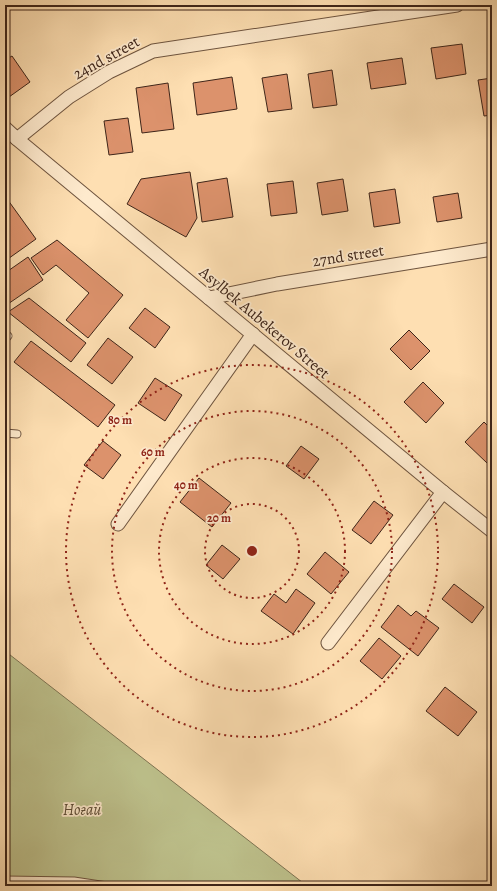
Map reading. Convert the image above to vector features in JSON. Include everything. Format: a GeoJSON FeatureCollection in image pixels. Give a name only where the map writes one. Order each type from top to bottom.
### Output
{"type":"FeatureCollection","features":[{"type":"Feature","properties":{"kind":"street","name":"24nd street"},"geometry":{"type":"LineString","coordinates":[[17,139],[69,97],[109,72],[153,51],[457,5]]}},
{"type":"Feature","properties":{"kind":"street"},"geometry":{"type":"LineString","coordinates":[[5,128],[17,139]]}},
{"type":"Feature","properties":{"kind":"street","name":"Asylbek Aubekerov Street"},"geometry":{"type":"LineString","coordinates":[[17,139],[443,492],[492,530]]}},
{"type":"Feature","properties":{"kind":"street","name":"27nd street"},"geometry":{"type":"LineString","coordinates":[[209,298],[277,284],[491,250]]}},
{"type":"Feature","properties":{"kind":"street"},"geometry":{"type":"LineString","coordinates":[[118,524],[253,334]]}},
{"type":"Feature","properties":{"kind":"street"},"geometry":{"type":"LineString","coordinates":[[328,643],[443,492]]}},
{"type":"Feature","properties":{"kind":"lane"},"geometry":{"type":"LineString","coordinates":[[5,434],[17,434]]}},
{"type":"Feature","properties":{"kind":"lane"},"geometry":{"type":"LineString","coordinates":[[5,880],[74,881],[107,886]]}},
{"type":"Feature","properties":{"kind":"green space","name":"Ноғай"},"geometry":{"type":"Polygon","coordinates":[[[5,651],[307,886],[5,886],[5,651]]]}},
{"type":"Feature","properties":{"kind":"building"},"geometry":{"type":"Polygon","coordinates":[[[462,44],[466,74],[436,79],[431,48],[462,44]]]}},
{"type":"Feature","properties":{"kind":"building"},"geometry":{"type":"Polygon","coordinates":[[[12,56],[30,82],[9,97],[5,91],[5,60],[12,56]]]}},
{"type":"Feature","properties":{"kind":"building"},"geometry":{"type":"Polygon","coordinates":[[[402,58],[406,84],[371,89],[367,63],[402,58]]]}},
{"type":"Feature","properties":{"kind":"building"},"geometry":{"type":"Polygon","coordinates":[[[332,70],[337,105],[313,108],[308,74],[332,70]]]}},
{"type":"Feature","properties":{"kind":"building"},"geometry":{"type":"Polygon","coordinates":[[[287,74],[292,109],[268,112],[262,78],[287,74]]]}},
{"type":"Feature","properties":{"kind":"building"},"geometry":{"type":"Polygon","coordinates":[[[232,77],[237,109],[197,115],[193,83],[232,77]]]}},
{"type":"Feature","properties":{"kind":"building"},"geometry":{"type":"Polygon","coordinates":[[[492,78],[492,115],[484,116],[478,80],[492,78]]]}},
{"type":"Feature","properties":{"kind":"building"},"geometry":{"type":"Polygon","coordinates":[[[168,83],[174,129],[142,133],[136,88],[168,83]]]}},
{"type":"Feature","properties":{"kind":"building"},"geometry":{"type":"Polygon","coordinates":[[[128,118],[133,152],[109,155],[104,121],[128,118]]]}},
{"type":"Feature","properties":{"kind":"building"},"geometry":{"type":"Polygon","coordinates":[[[190,172],[197,218],[186,237],[127,204],[141,179],[190,172]]]}},
{"type":"Feature","properties":{"kind":"building"},"geometry":{"type":"Polygon","coordinates":[[[227,178],[233,217],[202,222],[197,183],[227,178]]]}},
{"type":"Feature","properties":{"kind":"building"},"geometry":{"type":"Polygon","coordinates":[[[343,179],[348,211],[322,215],[317,183],[343,179]]]}},
{"type":"Feature","properties":{"kind":"building"},"geometry":{"type":"Polygon","coordinates":[[[293,181],[297,213],[271,216],[267,184],[293,181]]]}},
{"type":"Feature","properties":{"kind":"building"},"geometry":{"type":"Polygon","coordinates":[[[395,189],[400,223],[374,227],[369,193],[395,189]]]}},
{"type":"Feature","properties":{"kind":"building"},"geometry":{"type":"Polygon","coordinates":[[[458,193],[462,218],[437,222],[433,197],[458,193]]]}},
{"type":"Feature","properties":{"kind":"building"},"geometry":{"type":"Polygon","coordinates":[[[5,196],[36,239],[5,261],[5,196]]]}},
{"type":"Feature","properties":{"kind":"building"},"geometry":{"type":"Polygon","coordinates":[[[57,240],[123,295],[88,338],[66,320],[89,293],[56,265],[43,275],[31,258],[57,240]]]}},
{"type":"Feature","properties":{"kind":"building"},"geometry":{"type":"Polygon","coordinates":[[[28,257],[43,280],[5,306],[5,273],[28,257]]]}},
{"type":"Feature","properties":{"kind":"building"},"geometry":{"type":"Polygon","coordinates":[[[29,298],[86,343],[71,362],[8,312],[29,298]]]}},
{"type":"Feature","properties":{"kind":"building"},"geometry":{"type":"Polygon","coordinates":[[[145,308],[170,327],[155,348],[129,328],[145,308]]]}},
{"type":"Feature","properties":{"kind":"building"},"geometry":{"type":"Polygon","coordinates":[[[409,330],[430,351],[411,370],[390,349],[409,330]]]}},
{"type":"Feature","properties":{"kind":"building"},"geometry":{"type":"Polygon","coordinates":[[[108,338],[133,357],[112,384],[87,365],[108,338]]]}},
{"type":"Feature","properties":{"kind":"building"},"geometry":{"type":"Polygon","coordinates":[[[31,341],[115,405],[98,427],[14,362],[31,341]]]}},
{"type":"Feature","properties":{"kind":"building"},"geometry":{"type":"Polygon","coordinates":[[[155,378],[182,395],[165,421],[138,403],[155,378]]]}},
{"type":"Feature","properties":{"kind":"building"},"geometry":{"type":"Polygon","coordinates":[[[423,382],[444,403],[426,423],[404,402],[423,382]]]}},
{"type":"Feature","properties":{"kind":"building"},"geometry":{"type":"Polygon","coordinates":[[[484,422],[492,430],[492,457],[487,463],[465,442],[484,422]]]}},
{"type":"Feature","properties":{"kind":"building"},"geometry":{"type":"Polygon","coordinates":[[[103,441],[121,455],[103,479],[84,465],[103,441]]]}},
{"type":"Feature","properties":{"kind":"building"},"geometry":{"type":"Polygon","coordinates":[[[301,446],[319,459],[304,479],[286,466],[301,446]]]}},
{"type":"Feature","properties":{"kind":"building"},"geometry":{"type":"Polygon","coordinates":[[[199,478],[231,503],[212,527],[180,502],[199,478]]]}},
{"type":"Feature","properties":{"kind":"building"},"geometry":{"type":"Polygon","coordinates":[[[374,501],[393,515],[371,544],[352,530],[374,501]]]}},
{"type":"Feature","properties":{"kind":"building"},"geometry":{"type":"Polygon","coordinates":[[[222,545],[240,559],[223,579],[206,565],[222,545]]]}},
{"type":"Feature","properties":{"kind":"building"},"geometry":{"type":"Polygon","coordinates":[[[325,552],[349,572],[331,594],[307,574],[325,552]]]}},
{"type":"Feature","properties":{"kind":"building"},"geometry":{"type":"Polygon","coordinates":[[[454,584],[484,607],[472,623],[442,599],[454,584]]]}},
{"type":"Feature","properties":{"kind":"building"},"geometry":{"type":"Polygon","coordinates":[[[296,589],[315,603],[293,634],[261,611],[274,594],[286,603],[296,589]]]}},
{"type":"Feature","properties":{"kind":"building"},"geometry":{"type":"Polygon","coordinates":[[[398,605],[411,616],[416,611],[439,628],[418,656],[381,627],[398,605]]]}},
{"type":"Feature","properties":{"kind":"building"},"geometry":{"type":"Polygon","coordinates":[[[379,638],[401,656],[382,679],[360,661],[379,638]]]}},
{"type":"Feature","properties":{"kind":"building"},"geometry":{"type":"Polygon","coordinates":[[[445,687],[477,712],[458,736],[426,711],[445,687]]]}}]}
